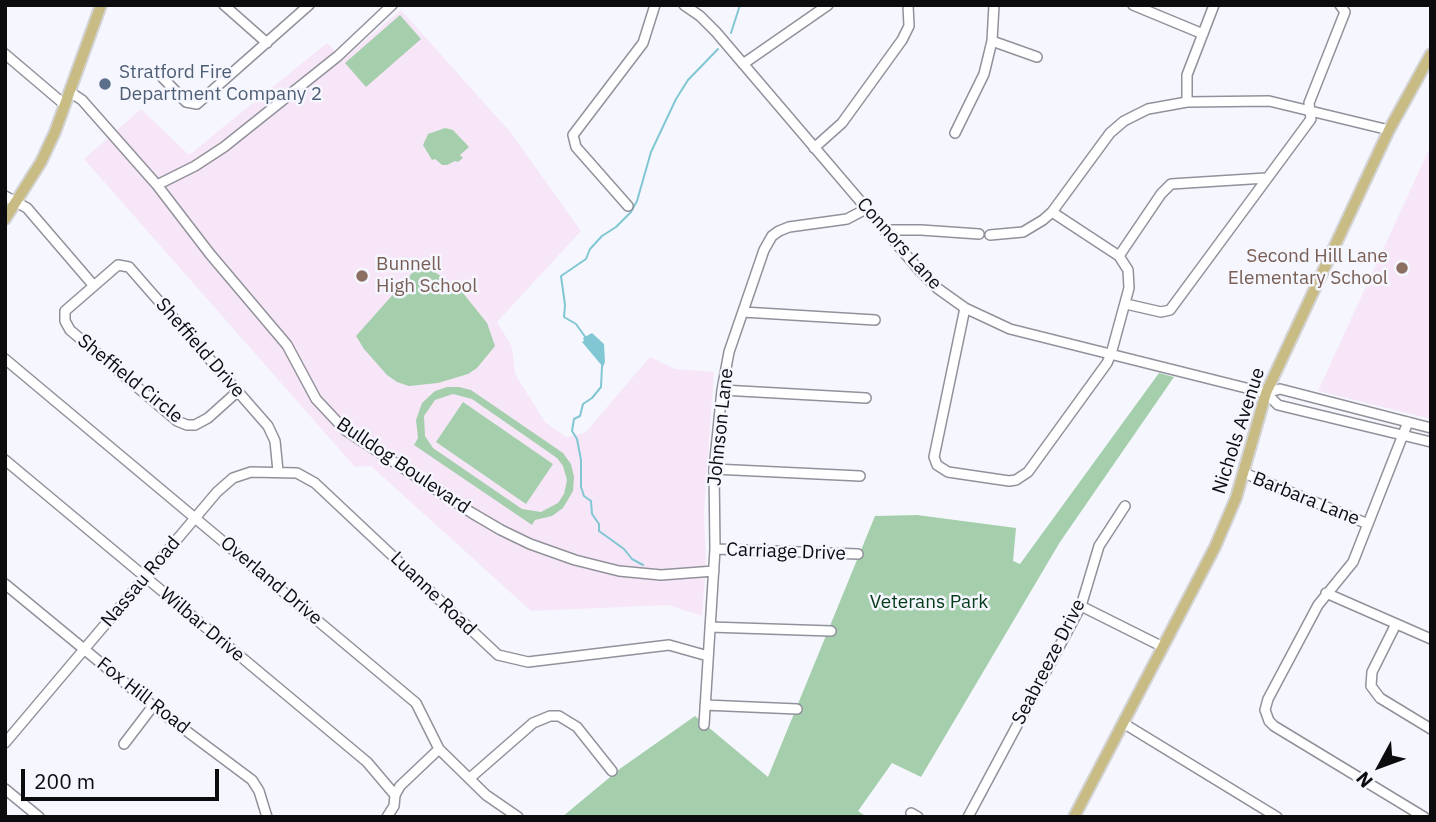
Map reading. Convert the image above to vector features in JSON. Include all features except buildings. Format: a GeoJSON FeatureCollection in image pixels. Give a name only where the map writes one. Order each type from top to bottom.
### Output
{"type":"FeatureCollection","features":[{"type":"Feature","properties":{"kind":"main road"},"geometry":{"type":"LineString","coordinates":[[5,219],[41,162],[102,5]]}},
{"type":"Feature","properties":{"kind":"main road","name":"Nichols Avenue"},"geometry":{"type":"LineString","coordinates":[[1074,817],[1214,547],[1244,473],[1266,393],[1389,130],[1431,54]]}},
{"type":"Feature","properties":{"kind":"street"},"geometry":{"type":"LineString","coordinates":[[224,5],[267,43]]}},
{"type":"Feature","properties":{"kind":"street"},"geometry":{"type":"LineString","coordinates":[[162,77],[184,100],[197,104],[309,5]]}},
{"type":"Feature","properties":{"kind":"street"},"geometry":{"type":"LineString","coordinates":[[157,185],[195,166],[224,147],[338,56],[392,5]]}},
{"type":"Feature","properties":{"kind":"street"},"geometry":{"type":"LineString","coordinates":[[628,206],[576,147],[573,135],[643,43],[655,5]]}},
{"type":"Feature","properties":{"kind":"street","name":"Connors Lane"},"geometry":{"type":"LineString","coordinates":[[685,5],[707,23],[925,276],[965,308],[1010,329],[1266,393]]}},
{"type":"Feature","properties":{"kind":"street"},"geometry":{"type":"LineString","coordinates":[[743,64],[828,5]]}},
{"type":"Feature","properties":{"kind":"street"},"geometry":{"type":"LineString","coordinates":[[814,148],[842,123],[902,40],[909,26],[908,5]]}},
{"type":"Feature","properties":{"kind":"street"},"geometry":{"type":"LineString","coordinates":[[955,133],[981,82],[992,41],[994,5]]}},
{"type":"Feature","properties":{"kind":"street"},"geometry":{"type":"LineString","coordinates":[[1133,5],[1203,34]]}},
{"type":"Feature","properties":{"kind":"street"},"geometry":{"type":"LineString","coordinates":[[1187,102],[1188,75],[1214,5]]}},
{"type":"Feature","properties":{"kind":"street"},"geometry":{"type":"LineString","coordinates":[[1126,304],[1161,313],[1170,310],[1311,119],[1308,103],[1345,12],[1340,5]]}},
{"type":"Feature","properties":{"kind":"street"},"geometry":{"type":"LineString","coordinates":[[992,41],[1037,57]]}},
{"type":"Feature","properties":{"kind":"street"},"geometry":{"type":"LineString","coordinates":[[5,54],[65,105]]}},
{"type":"Feature","properties":{"kind":"street","name":"Bulldog Boulevard"},"geometry":{"type":"LineString","coordinates":[[70,92],[82,100],[157,185],[210,254],[287,345],[316,399],[345,430],[472,513],[530,544],[575,560],[619,571],[662,575],[714,571]]}},
{"type":"Feature","properties":{"kind":"street"},"geometry":{"type":"LineString","coordinates":[[990,235],[1023,232],[1052,212],[1098,146],[1118,125],[1148,109],[1187,102],[1269,101],[1389,130]]}},
{"type":"Feature","properties":{"kind":"street"},"geometry":{"type":"LineString","coordinates":[[1119,256],[1161,194],[1171,184],[1266,178]]}},
{"type":"Feature","properties":{"kind":"street"},"geometry":{"type":"LineString","coordinates":[[5,196],[27,208],[94,286]]}},
{"type":"Feature","properties":{"kind":"street","name":"Johnson Lane"},"geometry":{"type":"LineString","coordinates":[[704,725],[715,549],[714,469],[722,390],[729,352],[764,250],[776,233],[796,226],[847,219],[866,209]]}},
{"type":"Feature","properties":{"kind":"street"},"geometry":{"type":"LineString","coordinates":[[965,308],[934,457],[937,465],[948,472],[1009,481],[1023,475],[1111,354],[1126,304],[1129,278],[1119,256],[1052,212]]}},
{"type":"Feature","properties":{"kind":"street"},"geometry":{"type":"LineString","coordinates":[[884,230],[979,234]]}},
{"type":"Feature","properties":{"kind":"street","name":"Sheffield Drive"},"geometry":{"type":"LineString","coordinates":[[94,286],[118,265],[129,267],[272,433],[278,471]]}},
{"type":"Feature","properties":{"kind":"street","name":"Sheffield Circle"},"geometry":{"type":"LineString","coordinates":[[94,286],[65,311],[66,324],[177,421],[195,425],[208,418],[237,392]]}},
{"type":"Feature","properties":{"kind":"street"},"geometry":{"type":"LineString","coordinates":[[743,312],[875,320]]}},
{"type":"Feature","properties":{"kind":"street","name":"Overland Drive"},"geometry":{"type":"LineString","coordinates":[[5,359],[416,703],[439,749],[496,803],[518,817]]}},
{"type":"Feature","properties":{"kind":"street"},"geometry":{"type":"LineString","coordinates":[[1266,393],[1280,389],[1431,428]]}},
{"type":"Feature","properties":{"kind":"street"},"geometry":{"type":"LineString","coordinates":[[722,390],[866,398]]}},
{"type":"Feature","properties":{"kind":"street"},"geometry":{"type":"LineString","coordinates":[[1266,393],[1278,404],[1431,442]]}},
{"type":"Feature","properties":{"kind":"street"},"geometry":{"type":"LineString","coordinates":[[1339,419],[1343,404]]}},
{"type":"Feature","properties":{"kind":"street"},"geometry":{"type":"LineString","coordinates":[[1408,422],[1353,562],[1326,593],[1268,699],[1265,710],[1274,726],[1424,817]]}},
{"type":"Feature","properties":{"kind":"street","name":"Wilbar Drive"},"geometry":{"type":"LineString","coordinates":[[5,460],[367,762],[395,794]]}},
{"type":"Feature","properties":{"kind":"street"},"geometry":{"type":"LineString","coordinates":[[714,469],[860,476]]}},
{"type":"Feature","properties":{"kind":"street","name":"Luanne Road"},"geometry":{"type":"LineString","coordinates":[[195,517],[222,487],[239,475],[278,471],[297,473],[316,483],[498,655],[528,662],[669,645],[708,656]]}},
{"type":"Feature","properties":{"kind":"street","name":"Barbara Lane"},"geometry":{"type":"LineString","coordinates":[[1244,473],[1368,524]]}},
{"type":"Feature","properties":{"kind":"street","name":"Seabreeze Drive"},"geometry":{"type":"LineString","coordinates":[[968,817],[1082,606],[1098,546],[1125,506]]}},
{"type":"Feature","properties":{"kind":"street","name":"Nassau Road"},"geometry":{"type":"LineString","coordinates":[[5,743],[195,517]]}},
{"type":"Feature","properties":{"kind":"street","name":"Carriage Drive"},"geometry":{"type":"LineString","coordinates":[[715,549],[858,554]]}},
{"type":"Feature","properties":{"kind":"street","name":"Fox Hill Road"},"geometry":{"type":"LineString","coordinates":[[5,584],[153,706],[252,780],[259,791],[267,817]]}},
{"type":"Feature","properties":{"kind":"street"},"geometry":{"type":"LineString","coordinates":[[1326,593],[1431,639]]}},
{"type":"Feature","properties":{"kind":"street"},"geometry":{"type":"LineString","coordinates":[[1082,606],[1163,648]]}},
{"type":"Feature","properties":{"kind":"street"},"geometry":{"type":"LineString","coordinates":[[1396,624],[1372,672],[1371,686],[1380,698],[1431,729]]}},
{"type":"Feature","properties":{"kind":"street"},"geometry":{"type":"LineString","coordinates":[[710,627],[831,631]]}},
{"type":"Feature","properties":{"kind":"street"},"geometry":{"type":"LineString","coordinates":[[705,705],[797,709]]}},
{"type":"Feature","properties":{"kind":"street"},"geometry":{"type":"LineString","coordinates":[[124,744],[153,706]]}},
{"type":"Feature","properties":{"kind":"street"},"geometry":{"type":"LineString","coordinates":[[470,778],[533,723],[550,716],[559,716],[577,727],[612,771]]}},
{"type":"Feature","properties":{"kind":"street"},"geometry":{"type":"LineString","coordinates":[[1123,723],[1276,817]]}},
{"type":"Feature","properties":{"kind":"street"},"geometry":{"type":"LineString","coordinates":[[387,817],[394,806],[395,794],[407,777],[439,749]]}},
{"type":"Feature","properties":{"kind":"street"},"geometry":{"type":"LineString","coordinates":[[5,789],[39,817]]}},
{"type":"Feature","properties":{"kind":"shaded area","name":"Bunnell High School"},"geometry":{"type":"Polygon","coordinates":[[[401,10],[511,133],[581,231],[497,322],[512,347],[515,374],[545,422],[566,437],[585,433],[650,357],[675,369],[714,372],[704,512],[706,565],[702,616],[668,605],[531,611],[371,466],[355,467],[84,159],[141,109],[189,155],[327,43],[343,59],[401,10]]]}},
{"type":"Feature","properties":{"kind":"shaded area","name":"Second Hill Lane Elementary School"},"geometry":{"type":"Polygon","coordinates":[[[1431,145],[1431,419],[1318,391],[1431,145]]]}},
{"type":"Feature","properties":{"kind":"green space"},"geometry":{"type":"Polygon","coordinates":[[[400,15],[421,39],[366,87],[345,63],[400,15]]]}},
{"type":"Feature","properties":{"kind":"green space"},"geometry":{"type":"Polygon","coordinates":[[[445,128],[453,130],[469,147],[460,155],[463,158],[458,162],[442,165],[435,159],[432,160],[423,145],[428,134],[445,128]]]}},
{"type":"Feature","properties":{"kind":"green space"},"geometry":{"type":"Polygon","coordinates":[[[421,263],[459,288],[487,323],[495,346],[477,368],[468,374],[438,383],[409,386],[387,375],[356,336],[421,263]]]}},
{"type":"Feature","properties":{"kind":"green space","name":"Veterans Park"},"geometry":{"type":"Polygon","coordinates":[[[1159,373],[1174,377],[1060,542],[921,777],[892,763],[858,811],[867,817],[562,817],[621,768],[695,716],[768,777],[875,516],[917,515],[1016,528],[1013,561],[1020,564],[1159,373]]]}},
{"type":"Feature","properties":{"kind":"green space"},"geometry":{"type":"Polygon","coordinates":[[[447,387],[471,390],[563,453],[571,464],[574,477],[573,491],[563,508],[552,516],[535,520],[532,525],[414,445],[418,438],[416,420],[422,403],[435,391],[447,387]],[[453,394],[435,400],[424,416],[425,436],[433,448],[522,509],[541,512],[558,503],[564,494],[567,480],[563,466],[557,458],[472,399],[453,394]]]}},
{"type":"Feature","properties":{"kind":"green space"},"geometry":{"type":"Polygon","coordinates":[[[463,402],[553,464],[526,504],[436,442],[463,402]]]}},
{"type":"Feature","properties":{"kind":"water"},"geometry":{"type":"Polygon","coordinates":[[[592,333],[604,344],[603,367],[582,342],[583,338],[592,333]]]}},
{"type":"Feature","properties":{"kind":"waterway"},"geometry":{"type":"LineString","coordinates":[[731,33],[740,5]]}},
{"type":"Feature","properties":{"kind":"waterway"},"geometry":{"type":"LineString","coordinates":[[586,338],[576,324],[564,317],[561,276],[586,259],[590,249],[602,236],[631,212],[637,201],[651,152],[676,99],[688,80],[718,49]]}},
{"type":"Feature","properties":{"kind":"waterway"},"geometry":{"type":"LineString","coordinates":[[602,366],[601,387],[583,404],[580,416],[574,419],[572,431],[577,439],[581,460],[581,487],[584,496],[591,501],[592,514],[599,524],[599,531],[643,565]]}},
{"type":"Feature","properties":{"kind":"place","name":"Stratford Fire Department Company 2"},"geometry":{"type":"Point","coordinates":[105,84]}},
{"type":"Feature","properties":{"kind":"place","name":"Second Hill Lane Elementary School"},"geometry":{"type":"Point","coordinates":[1402,268]}},
{"type":"Feature","properties":{"kind":"place","name":"Bunnell High School"},"geometry":{"type":"Point","coordinates":[362,276]}}]}
